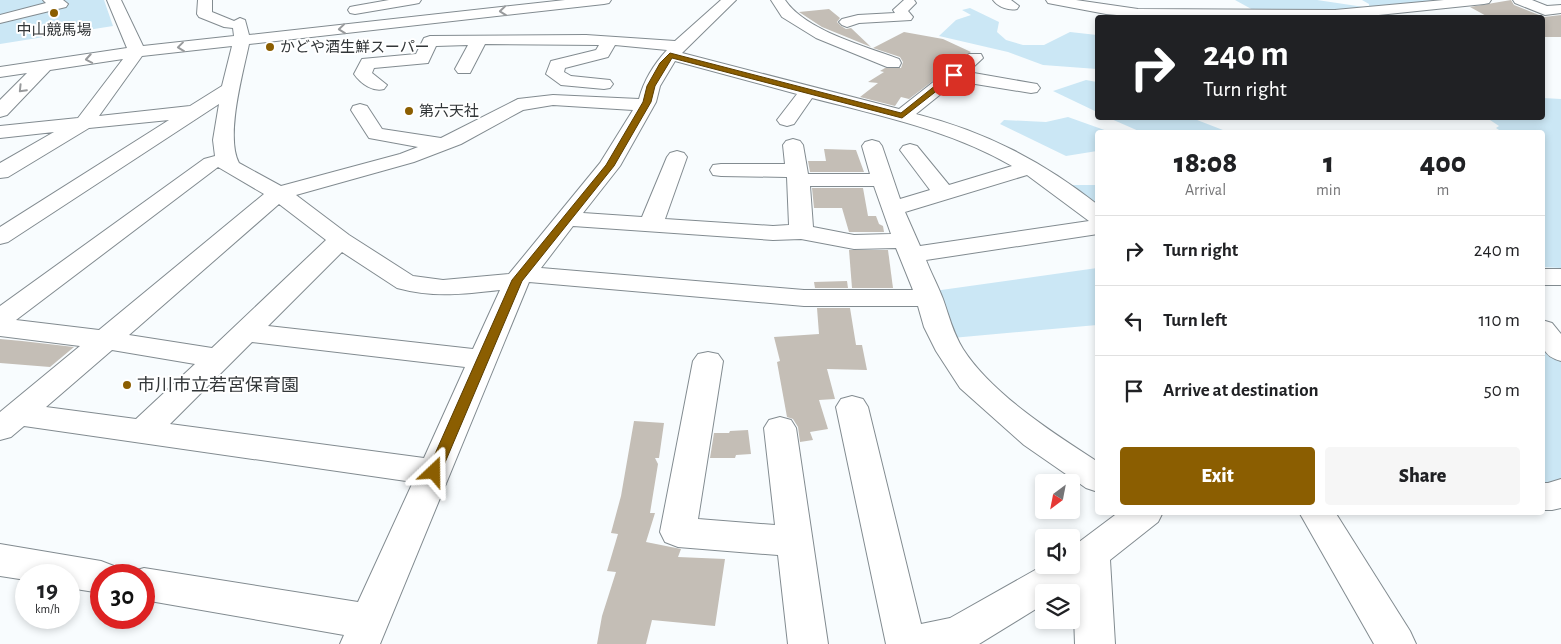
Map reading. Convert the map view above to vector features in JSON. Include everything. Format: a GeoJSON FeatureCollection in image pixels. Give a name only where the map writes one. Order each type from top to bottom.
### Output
{"type":"FeatureCollection","features":[{"type":"Feature","properties":{"kind":"street"},"geometry":{"type":"LineString","coordinates":[[0,19],[61,4],[50,0]]}},
{"type":"Feature","properties":{"kind":"street"},"geometry":{"type":"LineString","coordinates":[[114,0],[136,48]]}},
{"type":"Feature","properties":{"kind":"street"},"geometry":{"type":"LineString","coordinates":[[205,0],[204,14],[237,29]]}},
{"type":"Feature","properties":{"kind":"street"},"geometry":{"type":"LineString","coordinates":[[338,13],[370,4],[414,0]]}},
{"type":"Feature","properties":{"kind":"street"},"geometry":{"type":"LineString","coordinates":[[0,72],[43,67],[237,29],[604,0]]}},
{"type":"Feature","properties":{"kind":"street"},"geometry":{"type":"LineString","coordinates":[[155,586],[365,633],[520,277],[610,166],[638,91],[675,51],[729,0]]}},
{"type":"Feature","properties":{"kind":"street"},"geometry":{"type":"LineString","coordinates":[[778,0],[787,14],[822,35],[892,63]]}},
{"type":"Feature","properties":{"kind":"street"},"geometry":{"type":"LineString","coordinates":[[1053,0],[1080,2],[1138,13],[1271,15]]}},
{"type":"Feature","properties":{"kind":"street"},"geometry":{"type":"LineString","coordinates":[[1346,15],[1484,0]]}},
{"type":"Feature","properties":{"kind":"street"},"geometry":{"type":"LineString","coordinates":[[1520,0],[1545,10],[1561,9]]}},
{"type":"Feature","properties":{"kind":"street"},"geometry":{"type":"LineString","coordinates":[[847,22],[924,1]]}},
{"type":"Feature","properties":{"kind":"street"},"geometry":{"type":"LineString","coordinates":[[895,31],[910,22],[903,7]]}},
{"type":"Feature","properties":{"kind":"street"},"geometry":{"type":"LineString","coordinates":[[197,27],[237,29],[256,22]]}},
{"type":"Feature","properties":{"kind":"street"},"geometry":{"type":"LineString","coordinates":[[237,29],[223,140],[226,159],[230,167],[279,193],[340,240],[406,284],[443,288],[520,277],[804,298],[929,298]]}},
{"type":"Feature","properties":{"kind":"street"},"geometry":{"type":"LineString","coordinates":[[0,172],[84,123],[136,48],[172,32]]}},
{"type":"Feature","properties":{"kind":"street"},"geometry":{"type":"LineString","coordinates":[[464,69],[479,40]]}},
{"type":"Feature","properties":{"kind":"street"},"geometry":{"type":"LineString","coordinates":[[610,40],[602,54],[563,62],[557,65],[555,74],[567,81],[638,91]]}},
{"type":"Feature","properties":{"kind":"street"},"geometry":{"type":"LineString","coordinates":[[378,85],[363,74],[368,63],[422,59],[430,41],[610,40],[675,51],[807,92],[902,116],[969,136],[1031,167],[1064,188],[1095,214]]}},
{"type":"Feature","properties":{"kind":"street"},"geometry":{"type":"LineString","coordinates":[[902,116],[975,58]]}},
{"type":"Feature","properties":{"kind":"street"},"geometry":{"type":"LineString","coordinates":[[0,111],[43,67]]}},
{"type":"Feature","properties":{"kind":"street"},"geometry":{"type":"LineString","coordinates":[[954,75],[1031,88]]}},
{"type":"Feature","properties":{"kind":"street"},"geometry":{"type":"LineString","coordinates":[[936,88],[983,98]]}},
{"type":"Feature","properties":{"kind":"street"},"geometry":{"type":"LineString","coordinates":[[0,237],[230,89]]}},
{"type":"Feature","properties":{"kind":"street"},"geometry":{"type":"LineString","coordinates":[[9,421],[279,193],[407,158],[442,144],[518,105],[532,102],[576,100],[638,91]]}},
{"type":"Feature","properties":{"kind":"street"},"geometry":{"type":"LineString","coordinates":[[788,120],[807,92]]}},
{"type":"Feature","properties":{"kind":"street"},"geometry":{"type":"LineString","coordinates":[[360,110],[376,134],[442,144]]}},
{"type":"Feature","properties":{"kind":"street"},"geometry":{"type":"LineString","coordinates":[[0,132],[196,111]]}},
{"type":"Feature","properties":{"kind":"street"},"geometry":{"type":"LineString","coordinates":[[793,145],[798,176],[801,232]]}},
{"type":"Feature","properties":{"kind":"street"},"geometry":{"type":"LineString","coordinates":[[872,146],[892,208],[929,298],[938,327],[950,351],[971,381],[1035,437],[1095,477]]}},
{"type":"Feature","properties":{"kind":"street"},"geometry":{"type":"LineString","coordinates":[[910,150],[943,192]]}},
{"type":"Feature","properties":{"kind":"street"},"geometry":{"type":"LineString","coordinates":[[651,224],[677,157]]}},
{"type":"Feature","properties":{"kind":"street"},"geometry":{"type":"LineString","coordinates":[[0,319],[211,163],[226,159]]}},
{"type":"Feature","properties":{"kind":"street"},"geometry":{"type":"LineString","coordinates":[[892,208],[1031,167]]}},
{"type":"Feature","properties":{"kind":"street"},"geometry":{"type":"LineString","coordinates":[[721,170],[882,180]]}},
{"type":"Feature","properties":{"kind":"street"},"geometry":{"type":"LineString","coordinates":[[567,219],[773,233],[801,232],[854,242],[908,248],[1095,227]]}},
{"type":"Feature","properties":{"kind":"street"},"geometry":{"type":"LineString","coordinates":[[143,431],[340,240]]}},
{"type":"Feature","properties":{"kind":"street"},"geometry":{"type":"LineString","coordinates":[[1545,277],[1561,277]]}},
{"type":"Feature","properties":{"kind":"street"},"geometry":{"type":"LineString","coordinates":[[0,327],[105,340],[218,358]]}},
{"type":"Feature","properties":{"kind":"street"},"geometry":{"type":"LineString","coordinates":[[245,332],[483,360]]}},
{"type":"Feature","properties":{"kind":"street"},"geometry":{"type":"LineString","coordinates":[[1545,333],[1561,352]]}},
{"type":"Feature","properties":{"kind":"street"},"geometry":{"type":"LineString","coordinates":[[708,361],[678,532],[794,542]]}},
{"type":"Feature","properties":{"kind":"street"},"geometry":{"type":"LineString","coordinates":[[852,407],[906,644]]}},
{"type":"Feature","properties":{"kind":"street"},"geometry":{"type":"LineString","coordinates":[[9,421],[143,431],[434,472]]}},
{"type":"Feature","properties":{"kind":"street"},"geometry":{"type":"LineString","coordinates":[[780,428],[808,644]]}},
{"type":"Feature","properties":{"kind":"street"},"geometry":{"type":"LineString","coordinates":[[1545,496],[1552,497],[1561,492]]}},
{"type":"Feature","properties":{"kind":"street"},"geometry":{"type":"LineString","coordinates":[[915,644],[958,635],[1090,555],[1142,515]]}},
{"type":"Feature","properties":{"kind":"street"},"geometry":{"type":"LineString","coordinates":[[1318,515],[1396,644]]}},
{"type":"Feature","properties":{"kind":"street"},"geometry":{"type":"LineString","coordinates":[[1090,555],[1095,644]]}},
{"type":"Feature","properties":{"kind":"street"},"geometry":{"type":"LineString","coordinates":[[0,560],[90,575]]}},
{"type":"Feature","properties":{"kind":"shaded area","name":"中山競馬場"},"geometry":{"type":"Polygon","coordinates":[[[0,0],[104,0],[113,26],[0,44],[0,0]]]}},
{"type":"Feature","properties":{"kind":"shaded area"},"geometry":{"type":"Polygon","coordinates":[[[1235,0],[1317,0],[1364,7],[1369,6],[1369,4],[1362,0],[1454,0],[1380,10],[1255,11],[1235,0]]]}},
{"type":"Feature","properties":{"kind":"shaded area"},"geometry":{"type":"Polygon","coordinates":[[[970,8],[999,22],[997,32],[1006,40],[1023,45],[1044,45],[1070,32],[1095,35],[1095,69],[1043,65],[1008,52],[939,36],[956,20],[971,15],[962,10],[970,8]]]}},
{"type":"Feature","properties":{"kind":"shaded area"},"geometry":{"type":"Polygon","coordinates":[[[1086,80],[1095,82],[1095,111],[1053,91],[1086,80]]]}},
{"type":"Feature","properties":{"kind":"shaded area"},"geometry":{"type":"Polygon","coordinates":[[[1545,98],[1561,99],[1561,268],[1545,267],[1545,130],[1499,130],[1496,128],[1499,126],[1490,120],[1545,120],[1545,98]]]}},
{"type":"Feature","properties":{"kind":"shaded area"},"geometry":{"type":"Polygon","coordinates":[[[1068,117],[1104,130],[1095,130],[1095,151],[1066,156],[1000,124],[1004,120],[1046,122],[1068,117]]]}},
{"type":"Feature","properties":{"kind":"shaded area"},"geometry":{"type":"Polygon","coordinates":[[[1114,120],[1197,120],[1223,130],[1136,130],[1114,120]]]}},
{"type":"Feature","properties":{"kind":"shaded area"},"geometry":{"type":"Polygon","coordinates":[[[1068,185],[1095,185],[1095,210],[1068,185]]]}},
{"type":"Feature","properties":{"kind":"shaded area"},"geometry":{"type":"Polygon","coordinates":[[[1095,268],[1095,325],[952,338],[934,291],[1095,268]]]}},
{"type":"Feature","properties":{"kind":"shaded area"},"geometry":{"type":"Polygon","coordinates":[[[1545,339],[1561,358],[1561,480],[1545,487],[1545,339]]]}},
{"type":"Feature","properties":{"kind":"building"},"geometry":{"type":"Polygon","coordinates":[[[1511,0],[1514,5],[1539,15],[1485,15],[1470,7],[1511,0]]]}},
{"type":"Feature","properties":{"kind":"building"},"geometry":{"type":"Polygon","coordinates":[[[829,9],[840,18],[837,22],[841,26],[846,29],[851,28],[871,47],[822,27],[799,12],[829,9]]]}},
{"type":"Feature","properties":{"kind":"building"},"geometry":{"type":"Polygon","coordinates":[[[1561,15],[1561,37],[1545,37],[1545,17],[1561,15]]]}},
{"type":"Feature","properties":{"kind":"building"},"geometry":{"type":"Polygon","coordinates":[[[904,32],[943,39],[971,52],[909,99],[901,97],[895,106],[860,97],[878,83],[868,82],[884,72],[880,71],[885,68],[901,68],[903,62],[900,57],[873,48],[904,32]]]}},
{"type":"Feature","properties":{"kind":"building"},"geometry":{"type":"Polygon","coordinates":[[[824,149],[856,150],[864,172],[810,172],[808,161],[826,161],[824,149]]]}},
{"type":"Feature","properties":{"kind":"building"},"geometry":{"type":"Polygon","coordinates":[[[812,188],[863,188],[868,216],[876,216],[879,224],[883,226],[884,232],[849,232],[842,208],[814,208],[812,188]]]}},
{"type":"Feature","properties":{"kind":"building"},"geometry":{"type":"Polygon","coordinates":[[[849,250],[888,250],[893,288],[852,288],[849,250]]]}},
{"type":"Feature","properties":{"kind":"building"},"geometry":{"type":"Polygon","coordinates":[[[847,281],[848,288],[815,288],[814,282],[847,281]]]}},
{"type":"Feature","properties":{"kind":"building"},"geometry":{"type":"Polygon","coordinates":[[[817,308],[850,308],[856,345],[862,345],[867,370],[827,369],[835,399],[819,400],[828,429],[810,432],[813,440],[800,442],[798,427],[793,419],[787,417],[777,362],[780,361],[774,337],[819,334],[817,308]]]}},
{"type":"Feature","properties":{"kind":"building"},"geometry":{"type":"Polygon","coordinates":[[[0,339],[74,347],[50,367],[0,363],[0,339]]]}},
{"type":"Feature","properties":{"kind":"building"},"geometry":{"type":"Polygon","coordinates":[[[634,421],[664,423],[659,458],[655,458],[658,464],[650,513],[655,513],[646,542],[681,549],[678,557],[725,559],[715,626],[652,620],[646,644],[597,644],[602,616],[616,572],[607,571],[618,534],[611,533],[621,496],[634,421]]]}},
{"type":"Feature","properties":{"kind":"building"},"geometry":{"type":"Polygon","coordinates":[[[748,430],[751,454],[736,455],[735,458],[710,458],[714,433],[748,430]]]}},
{"type":"Feature","properties":{"kind":"place","name":"中山競馬場"},"geometry":{"type":"Point","coordinates":[54,13]}},
{"type":"Feature","properties":{"kind":"place","name":"かどや酒生鮮スーパー"},"geometry":{"type":"Point","coordinates":[270,47]}},
{"type":"Feature","properties":{"kind":"place","name":"第六天社"},"geometry":{"type":"Point","coordinates":[409,111]}},
{"type":"Feature","properties":{"kind":"place","name":"市川市立若宮保育園"},"geometry":{"type":"Point","coordinates":[127,385]}},
{"type":"Feature","properties":{"kind":"route"},"geometry":{"type":"LineString","coordinates":[[434,472],[517,280],[610,166],[647,102],[651,86],[670,55],[902,116],[954,75]]}}]}
